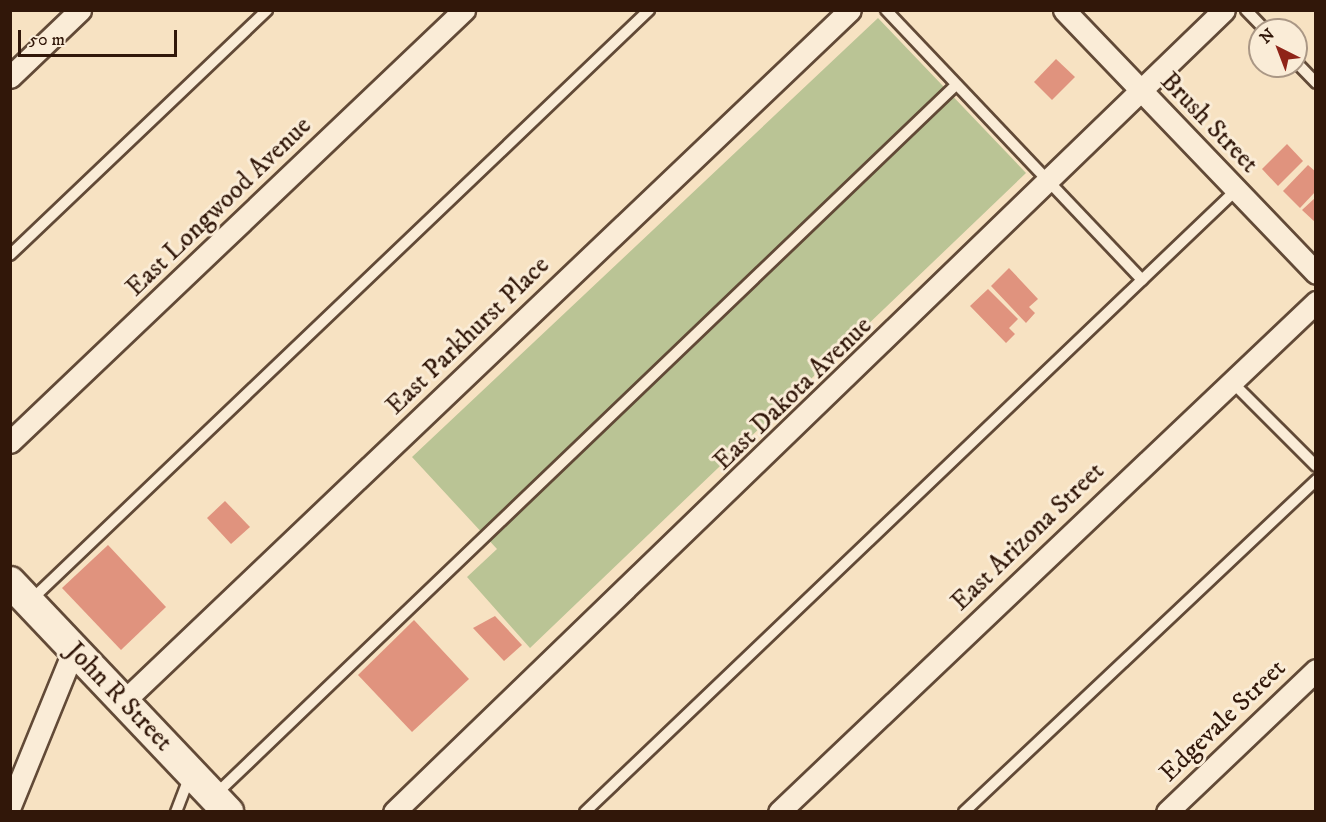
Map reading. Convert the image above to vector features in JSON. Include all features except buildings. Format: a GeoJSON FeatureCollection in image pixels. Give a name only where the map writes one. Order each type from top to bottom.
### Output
{"type":"FeatureCollection","features":[{"type":"Feature","properties":{"kind":"main road","name":"John R Street"},"geometry":{"type":"LineString","coordinates":[[20,592],[221,804]]}},
{"type":"Feature","properties":{"kind":"street"},"geometry":{"type":"LineString","coordinates":[[10,77],[80,10]]}},
{"type":"Feature","properties":{"kind":"street","name":"East Longwood Avenue"},"geometry":{"type":"LineString","coordinates":[[10,442],[464,10]]}},
{"type":"Feature","properties":{"kind":"street","name":"East Parkhurst Place"},"geometry":{"type":"LineString","coordinates":[[124,702],[850,10]]}},
{"type":"Feature","properties":{"kind":"street","name":"Brush Street"},"geometry":{"type":"LineString","coordinates":[[1064,10],[1316,273]]}},
{"type":"Feature","properties":{"kind":"street","name":"East Dakota Avenue"},"geometry":{"type":"LineString","coordinates":[[394,812],[1050,183],[1224,10]]}},
{"type":"Feature","properties":{"kind":"street","name":"East Arizona Street"},"geometry":{"type":"LineString","coordinates":[[779,812],[1316,302]]}},
{"type":"Feature","properties":{"kind":"street"},"geometry":{"type":"LineString","coordinates":[[10,806],[74,649]]}},
{"type":"Feature","properties":{"kind":"street","name":"Edgevale Street"},"geometry":{"type":"LineString","coordinates":[[1167,812],[1316,670]]}},
{"type":"Feature","properties":{"kind":"lane"},"geometry":{"type":"LineString","coordinates":[[10,255],[267,10]]}},
{"type":"Feature","properties":{"kind":"lane"},"geometry":{"type":"LineString","coordinates":[[20,592],[649,10]]}},
{"type":"Feature","properties":{"kind":"lane"},"geometry":{"type":"LineString","coordinates":[[886,10],[1142,280]]}},
{"type":"Feature","properties":{"kind":"lane"},"geometry":{"type":"LineString","coordinates":[[221,804],[956,85]]}},
{"type":"Feature","properties":{"kind":"lane"},"geometry":{"type":"LineString","coordinates":[[585,812],[1236,190]]}},
{"type":"Feature","properties":{"kind":"lane"},"geometry":{"type":"LineString","coordinates":[[1231,381],[1316,466]]}},
{"type":"Feature","properties":{"kind":"lane"},"geometry":{"type":"LineString","coordinates":[[964,812],[1316,480]]}},
{"type":"Feature","properties":{"kind":"lane"},"geometry":{"type":"LineString","coordinates":[[176,812],[191,772]]}},
{"type":"Feature","properties":{"kind":"green space"},"geometry":{"type":"Polygon","coordinates":[[[878,18],[1026,173],[530,648],[467,577],[497,549],[412,457],[878,18]]]}}]}
